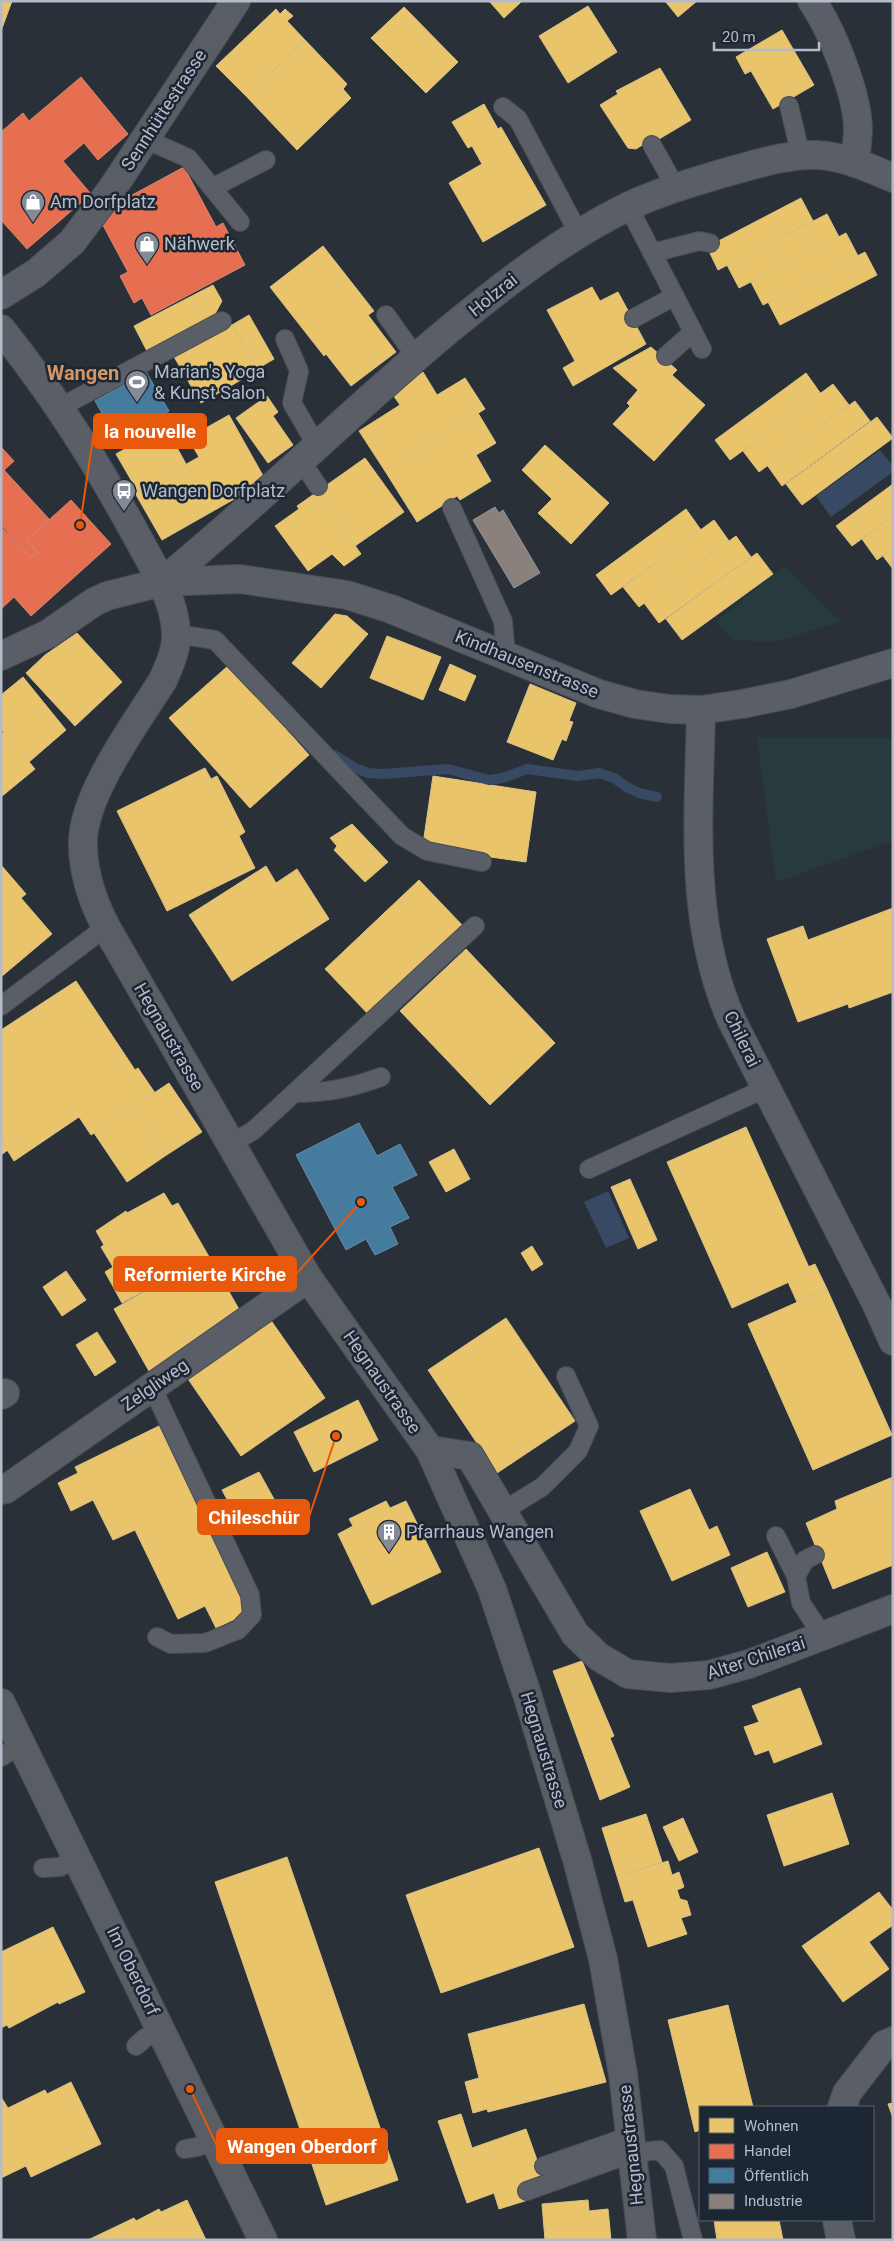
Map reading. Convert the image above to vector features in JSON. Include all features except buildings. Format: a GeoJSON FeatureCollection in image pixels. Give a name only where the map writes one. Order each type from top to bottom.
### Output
{"type":"FeatureCollection","features":[{"type":"Feature","properties":{"kind":"street","name":"Sennhüttestrasse"},"geometry":{"type":"LineString","coordinates":[[1,295],[36,273],[72,242],[112,190],[236,1]]}},
{"type":"Feature","properties":{"kind":"street"},"geometry":{"type":"LineString","coordinates":[[812,1],[837,51],[854,96],[858,127],[855,162]]}},
{"type":"Feature","properties":{"kind":"street","name":"Holzrai"},"geometry":{"type":"LineString","coordinates":[[162,582],[223,533],[416,357],[502,286],[556,247],[628,206],[676,188],[775,159],[801,156],[820,155],[855,162],[893,178]]}},
{"type":"Feature","properties":{"kind":"street","name":"Hegnaustrasse"},"geometry":{"type":"LineString","coordinates":[[1,329],[33,369],[124,512],[162,582],[172,611],[176,634],[173,654],[163,680],[112,763],[87,817],[83,838],[84,861],[89,889],[106,928],[308,1278],[430,1450],[492,1589],[527,1694],[578,1863],[603,1959],[623,2074],[642,2240]]}},
{"type":"Feature","properties":{"kind":"street","name":"Kindhausenstrasse"},"geometry":{"type":"LineString","coordinates":[[162,582],[240,579],[347,595],[391,610],[599,694],[660,708],[700,710],[742,704],[791,694],[893,663]]}},
{"type":"Feature","properties":{"kind":"street"},"geometry":{"type":"LineString","coordinates":[[1,656],[48,634],[94,602],[106,596],[162,582]]}},
{"type":"Feature","properties":{"kind":"street","name":"Chilerai"},"geometry":{"type":"LineString","coordinates":[[700,710],[699,886],[707,943],[719,992],[766,1088],[885,1303],[893,1341]]}},
{"type":"Feature","properties":{"kind":"street","name":"Zelgliweg"},"geometry":{"type":"LineString","coordinates":[[1,1490],[6,1489],[308,1278]]}},
{"type":"Feature","properties":{"kind":"street","name":"Alter Chilerai"},"geometry":{"type":"LineString","coordinates":[[430,1450],[470,1456],[575,1634],[599,1657],[628,1674],[670,1678],[709,1675],[749,1664],[893,1609]]}},
{"type":"Feature","properties":{"kind":"street","name":"Im Oberdorf"},"geometry":{"type":"LineString","coordinates":[[1,1703],[11,1750],[78,1856],[263,2240]]}},
{"type":"Feature","properties":{"kind":"street"},"geometry":{"type":"LineString","coordinates":[[842,2106],[847,2093],[884,2045],[893,2041]]}},
{"type":"Feature","properties":{"kind":"street"},"geometry":{"type":"LineString","coordinates":[[837,2221],[840,2240]]}},
{"type":"Feature","properties":{"kind":"lane"},"geometry":{"type":"LineString","coordinates":[[789,106],[801,156]]}},
{"type":"Feature","properties":{"kind":"lane"},"geometry":{"type":"LineString","coordinates":[[503,107],[518,119],[579,234]]}},
{"type":"Feature","properties":{"kind":"lane"},"geometry":{"type":"LineString","coordinates":[[145,139],[188,158],[240,222]]}},
{"type":"Feature","properties":{"kind":"lane"},"geometry":{"type":"LineString","coordinates":[[652,145],[676,188]]}},
{"type":"Feature","properties":{"kind":"lane"},"geometry":{"type":"LineString","coordinates":[[212,188],[266,160]]}},
{"type":"Feature","properties":{"kind":"lane"},"geometry":{"type":"LineString","coordinates":[[628,206],[702,349]]}},
{"type":"Feature","properties":{"kind":"lane"},"geometry":{"type":"LineString","coordinates":[[652,253],[699,241],[710,243]]}},
{"type":"Feature","properties":{"kind":"lane"},"geometry":{"type":"LineString","coordinates":[[634,318],[675,296]]}},
{"type":"Feature","properties":{"kind":"lane"},"geometry":{"type":"LineString","coordinates":[[386,315],[416,357]]}},
{"type":"Feature","properties":{"kind":"lane"},"geometry":{"type":"LineString","coordinates":[[59,408],[222,321]]}},
{"type":"Feature","properties":{"kind":"lane"},"geometry":{"type":"LineString","coordinates":[[666,356],[693,332]]}},
{"type":"Feature","properties":{"kind":"lane"},"geometry":{"type":"LineString","coordinates":[[285,339],[299,371],[292,403],[318,486]]}},
{"type":"Feature","properties":{"kind":"lane"},"geometry":{"type":"LineString","coordinates":[[452,508],[503,621],[506,656]]}},
{"type":"Feature","properties":{"kind":"lane"},"geometry":{"type":"LineString","coordinates":[[176,634],[216,640],[402,836],[427,851],[482,862]]}},
{"type":"Feature","properties":{"kind":"lane"},"geometry":{"type":"LineString","coordinates":[[231,1144],[254,1130],[475,926]]}},
{"type":"Feature","properties":{"kind":"lane"},"geometry":{"type":"LineString","coordinates":[[1,1006],[106,928]]}},
{"type":"Feature","properties":{"kind":"lane"},"geometry":{"type":"LineString","coordinates":[[295,1093],[325,1093],[381,1077]]}},
{"type":"Feature","properties":{"kind":"lane"},"geometry":{"type":"LineString","coordinates":[[589,1169],[766,1088]]}},
{"type":"Feature","properties":{"kind":"lane"},"geometry":{"type":"LineString","coordinates":[[503,1511],[542,1487],[578,1451],[589,1426],[566,1376]]}},
{"type":"Feature","properties":{"kind":"lane"},"geometry":{"type":"LineString","coordinates":[[152,1387],[250,1595],[252,1615],[238,1630],[205,1643],[171,1644],[157,1637]]}},
{"type":"Feature","properties":{"kind":"lane"},"geometry":{"type":"LineString","coordinates":[[776,1536],[796,1576],[801,1603],[823,1636]]}},
{"type":"Feature","properties":{"kind":"lane"},"geometry":{"type":"LineString","coordinates":[[796,1576],[805,1560],[815,1555]]}},
{"type":"Feature","properties":{"kind":"lane"},"geometry":{"type":"LineString","coordinates":[[43,1868],[60,1867],[78,1856]]}},
{"type":"Feature","properties":{"kind":"lane"},"geometry":{"type":"LineString","coordinates":[[136,2046],[145,2038],[161,2030]]}},
{"type":"Feature","properties":{"kind":"lane"},"geometry":{"type":"LineString","coordinates":[[185,2149],[197,2147],[215,2139]]}},
{"type":"Feature","properties":{"kind":"lane"},"geometry":{"type":"LineString","coordinates":[[527,2191],[631,2145]]}},
{"type":"Feature","properties":{"kind":"lane"},"geometry":{"type":"LineString","coordinates":[[544,2166],[631,2145],[660,2150],[674,2166],[693,2240]]}},
{"type":"Feature","properties":{"kind":"green space"},"geometry":{"type":"Polygon","coordinates":[[[784,566],[841,622],[775,642],[732,640],[716,621],[784,566]]]}},
{"type":"Feature","properties":{"kind":"green space"},"geometry":{"type":"Polygon","coordinates":[[[757,738],[893,738],[893,841],[776,882],[757,738]]]}},
{"type":"Feature","properties":{"kind":"water"},"geometry":{"type":"Polygon","coordinates":[[[880,450],[893,466],[893,472],[831,517],[816,496],[880,450]]]}},
{"type":"Feature","properties":{"kind":"water"},"geometry":{"type":"Polygon","coordinates":[[[608,1191],[629,1238],[606,1248],[584,1202],[608,1191]]]}},
{"type":"Feature","properties":{"kind":"waterway"},"geometry":{"type":"LineString","coordinates":[[334,755],[355,768],[368,773],[382,774],[448,769],[489,780],[503,778],[527,769],[578,776],[599,773],[614,778],[639,793],[657,797]]}},
{"type":"Feature","properties":{"kind":"place","name":"Am Dorfplatz"},"geometry":{"type":"Point","coordinates":[33,223]}},
{"type":"Feature","properties":{"kind":"place","name":"Nähwerk"},"geometry":{"type":"Point","coordinates":[147,265]}},
{"type":"Feature","properties":{"kind":"place","name":"Marian's Yoga & Kunst Salon"},"geometry":{"type":"Point","coordinates":[137,403]}},
{"type":"Feature","properties":{"kind":"place","name":"Wangen Dorfplatz"},"geometry":{"type":"Point","coordinates":[124,512]}},
{"type":"Feature","properties":{"kind":"place","name":"la nouvelle"},"geometry":{"type":"Point","coordinates":[80,525]}},
{"type":"Feature","properties":{"kind":"place","name":"Reformierte Kirche"},"geometry":{"type":"Point","coordinates":[361,1202]}},
{"type":"Feature","properties":{"kind":"place","name":"Chileschür"},"geometry":{"type":"Point","coordinates":[336,1436]}},
{"type":"Feature","properties":{"kind":"place","name":"Pfarrhaus Wangen"},"geometry":{"type":"Point","coordinates":[389,1553]}},
{"type":"Feature","properties":{"kind":"place","name":"Wangen Oberdorf"},"geometry":{"type":"Point","coordinates":[190,2089]}},
{"type":"Feature","properties":{"kind":"district","name":"Wangen"},"geometry":{"type":"Point","coordinates":[83,373]}}]}
